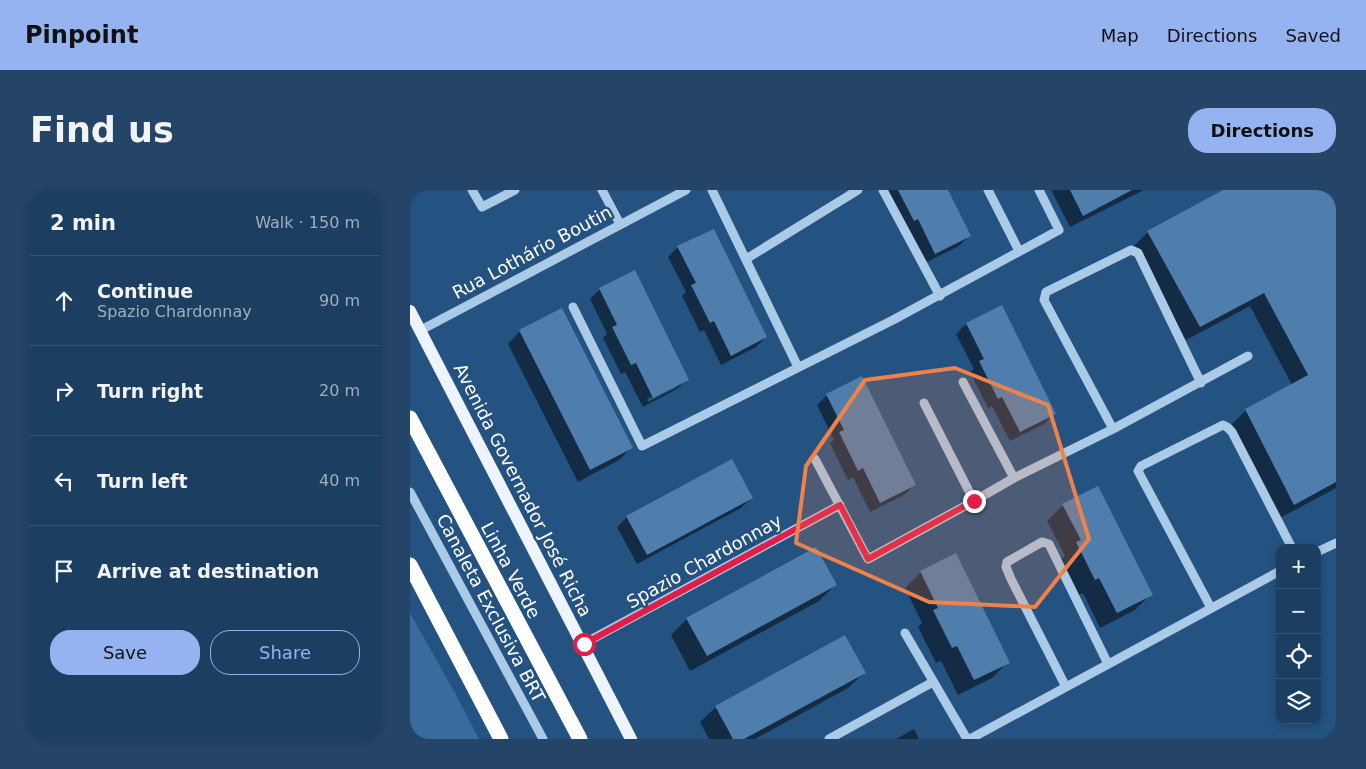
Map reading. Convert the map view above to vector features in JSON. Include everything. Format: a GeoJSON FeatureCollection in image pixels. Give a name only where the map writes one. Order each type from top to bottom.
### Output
{"type":"FeatureCollection","features":[{"type":"Feature","properties":{"kind":"highway","name":"Linha Verde"},"geometry":{"type":"LineString","coordinates":[[410,418],[580,739]]}},
{"type":"Feature","properties":{"kind":"highway"},"geometry":{"type":"LineString","coordinates":[[410,565],[501,739]]}},
{"type":"Feature","properties":{"kind":"main road","name":"Avenida Governador José Richa"},"geometry":{"type":"LineString","coordinates":[[410,311],[632,739]]}},
{"type":"Feature","properties":{"kind":"street"},"geometry":{"type":"LineString","coordinates":[[472,190],[482,208],[515,190]]}},
{"type":"Feature","properties":{"kind":"street"},"geometry":{"type":"LineString","coordinates":[[602,190],[620,224]]}},
{"type":"Feature","properties":{"kind":"street","name":"Rua Lothário Boutin"},"geometry":{"type":"LineString","coordinates":[[421,330],[686,190]]}},
{"type":"Feature","properties":{"kind":"street"},"geometry":{"type":"LineString","coordinates":[[712,190],[798,367]]}},
{"type":"Feature","properties":{"kind":"street"},"geometry":{"type":"LineString","coordinates":[[746,259],[858,190]]}},
{"type":"Feature","properties":{"kind":"street"},"geometry":{"type":"LineString","coordinates":[[883,190],[940,296]]}},
{"type":"Feature","properties":{"kind":"street"},"geometry":{"type":"LineString","coordinates":[[988,190],[1019,251]]}},
{"type":"Feature","properties":{"kind":"street"},"geometry":{"type":"LineString","coordinates":[[573,307],[642,446],[940,296],[1059,230],[1039,190]]}},
{"type":"Feature","properties":{"kind":"street"},"geometry":{"type":"LineString","coordinates":[[1113,429],[1044,300],[1046,292],[1131,250],[1138,253],[1201,383]]}},
{"type":"Feature","properties":{"kind":"street"},"geometry":{"type":"LineString","coordinates":[[815,459],[868,559],[1014,478],[1113,429],[1248,356]]}},
{"type":"Feature","properties":{"kind":"street"},"geometry":{"type":"LineString","coordinates":[[963,382],[1014,478]]}},
{"type":"Feature","properties":{"kind":"street"},"geometry":{"type":"LineString","coordinates":[[924,403],[974,501]]}},
{"type":"Feature","properties":{"kind":"street"},"geometry":{"type":"LineString","coordinates":[[1211,608],[1138,471],[1141,466],[1223,425],[1227,427],[1232,432],[1290,544]]}},
{"type":"Feature","properties":{"kind":"street","name":"Canaleta Exclusiva BRT"},"geometry":{"type":"LineString","coordinates":[[410,492],[542,739]]}},
{"type":"Feature","properties":{"kind":"street","name":"Spazio Chardonnay"},"geometry":{"type":"LineString","coordinates":[[584,644],[840,505]]}},
{"type":"Feature","properties":{"kind":"street"},"geometry":{"type":"LineString","coordinates":[[1066,687],[1011,579],[1006,565],[1007,562],[1042,542],[1049,544],[1108,664]]}},
{"type":"Feature","properties":{"kind":"street"},"geometry":{"type":"LineString","coordinates":[[1321,550],[1336,544]]}},
{"type":"Feature","properties":{"kind":"street"},"geometry":{"type":"LineString","coordinates":[[905,633],[968,739],[1276,572]]}},
{"type":"Feature","properties":{"kind":"street"},"geometry":{"type":"LineString","coordinates":[[829,739],[933,682]]}},
{"type":"Feature","properties":{"kind":"highlighted area"},"geometry":{"type":"Polygon","coordinates":[[[955,368],[1048,405],[1089,539],[1035,607],[929,602],[796,543],[806,466],[865,380],[955,368]]]}},
{"type":"Feature","properties":{"kind":"shaded area"},"geometry":{"type":"Polygon","coordinates":[[[410,613],[479,739],[416,739],[410,727],[410,613]]]}},
{"type":"Feature","properties":{"kind":"building"},"geometry":{"type":"Polygon","coordinates":[[[898,190],[948,190],[971,236],[935,254],[918,219],[914,221],[898,190]]]}},
{"type":"Feature","properties":{"kind":"building"},"geometry":{"type":"Polygon","coordinates":[[[1070,190],[1132,190],[1083,216],[1070,190]]]}},
{"type":"Feature","properties":{"kind":"building"},"geometry":{"type":"Polygon","coordinates":[[[1223,190],[1336,190],[1336,482],[1294,505],[1245,409],[1308,375],[1264,293],[1200,327],[1147,231],[1223,190]]]}},
{"type":"Feature","properties":{"kind":"building"},"geometry":{"type":"Polygon","coordinates":[[[714,229],[767,337],[731,356],[714,321],[710,323],[691,285],[696,283],[677,246],[714,229]]]}},
{"type":"Feature","properties":{"kind":"building"},"geometry":{"type":"Polygon","coordinates":[[[635,270],[689,380],[653,398],[636,363],[631,365],[612,327],[617,325],[599,288],[635,270]]]}},
{"type":"Feature","properties":{"kind":"building"},"geometry":{"type":"Polygon","coordinates":[[[1002,305],[1056,414],[1020,432],[1002,397],[998,399],[979,361],[984,359],[966,323],[1002,305]]]}},
{"type":"Feature","properties":{"kind":"building"},"geometry":{"type":"Polygon","coordinates":[[[562,308],[633,448],[590,470],[519,330],[562,308]]]}},
{"type":"Feature","properties":{"kind":"building"},"geometry":{"type":"Polygon","coordinates":[[[862,376],[916,485],[880,503],[863,468],[858,471],[839,432],[844,430],[826,394],[862,376]]]}},
{"type":"Feature","properties":{"kind":"building"},"geometry":{"type":"Polygon","coordinates":[[[732,459],[753,498],[647,555],[626,516],[732,459]]]}},
{"type":"Feature","properties":{"kind":"building"},"geometry":{"type":"Polygon","coordinates":[[[1098,486],[1153,595],[1117,613],[1099,578],[1095,580],[1076,542],[1081,540],[1062,504],[1098,486]]]}},
{"type":"Feature","properties":{"kind":"building"},"geometry":{"type":"Polygon","coordinates":[[[816,547],[837,585],[707,656],[686,618],[816,547]]]}},
{"type":"Feature","properties":{"kind":"building"},"geometry":{"type":"Polygon","coordinates":[[[956,553],[1010,663],[974,680],[957,646],[952,648],[933,610],[938,608],[920,571],[956,553]]]}},
{"type":"Feature","properties":{"kind":"building"},"geometry":{"type":"Polygon","coordinates":[[[845,635],[866,673],[744,739],[733,739],[715,706],[845,635]]]}},
{"type":"Feature","properties":{"kind":"route"},"geometry":{"type":"LineString","coordinates":[[584,644],[840,505],[868,559],[974,501]]}}]}
